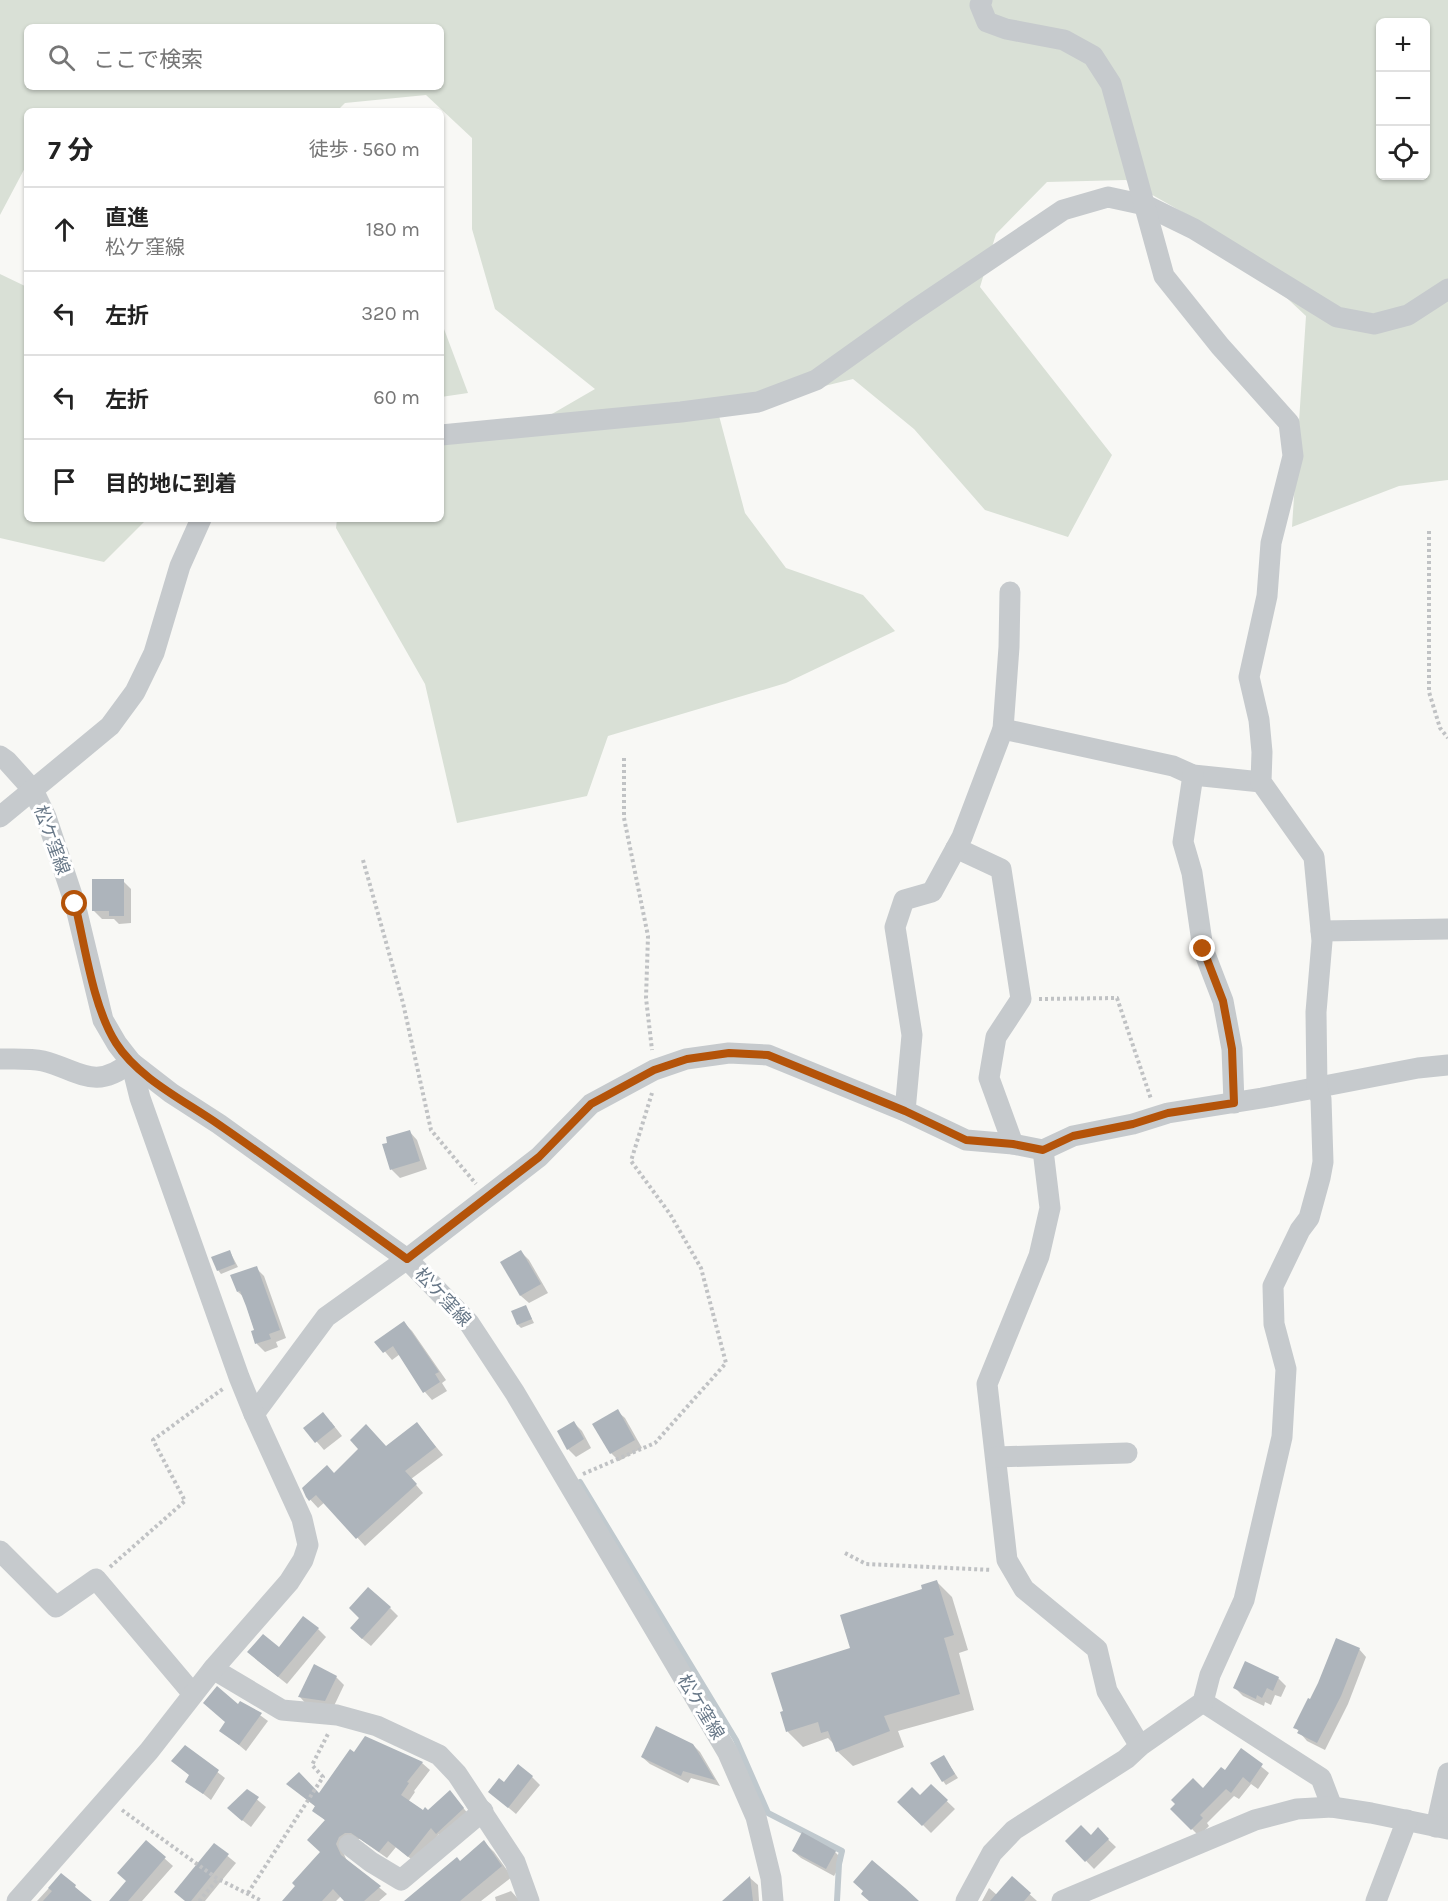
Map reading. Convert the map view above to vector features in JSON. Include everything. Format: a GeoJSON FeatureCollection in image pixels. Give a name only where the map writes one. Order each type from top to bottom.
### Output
{"type":"FeatureCollection","features":[{"type":"Feature","properties":{"kind":"street"},"geometry":{"type":"LineString","coordinates":[[966,1901],[992,1853],[1014,1830],[1126,1759],[1140,1746],[1203,1702],[1210,1675],[1244,1600],[1282,1437],[1286,1369],[1274,1323],[1273,1287],[1300,1230],[1309,1218],[1323,1162],[1321,1099],[1317,1088],[1316,1012],[1322,941],[1314,856],[1261,782],[1262,752],[1259,720],[1249,676],[1267,596],[1272,543],[1293,456],[1289,423],[1220,346],[1164,276],[1111,84],[1093,56],[1064,40],[1006,29],[987,22],[980,5],[982,0]]}},
{"type":"Feature","properties":{"kind":"street"},"geometry":{"type":"LineString","coordinates":[[444,435],[588,422],[758,402],[816,380],[910,313],[1063,210],[1108,198],[1145,205],[1194,230],[1337,317],[1374,324],[1408,315],[1448,289]]}},
{"type":"Feature","properties":{"kind":"street"},"geometry":{"type":"LineString","coordinates":[[0,817],[110,726],[135,692],[154,653],[180,566],[200,522]]}},
{"type":"Feature","properties":{"kind":"street"},"geometry":{"type":"LineString","coordinates":[[905,1111],[912,1035],[894,927],[904,900],[932,892],[956,848],[1003,729],[1010,647],[1010,592]]}},
{"type":"Feature","properties":{"kind":"street"},"geometry":{"type":"LineString","coordinates":[[1003,729],[1173,766],[1193,775],[1261,782]]}},
{"type":"Feature","properties":{"kind":"street","name":"松ケ窪線"},"geometry":{"type":"LineString","coordinates":[[0,756],[33,790],[46,817],[75,904],[103,1020],[131,1062],[171,1093],[219,1124],[407,1259],[469,1323],[515,1393],[728,1753],[756,1817],[771,1878],[773,1901]]}},
{"type":"Feature","properties":{"kind":"street"},"geometry":{"type":"LineString","coordinates":[[1193,775],[1184,842],[1192,873],[1203,949],[1223,1001],[1232,1049],[1234,1103]]}},
{"type":"Feature","properties":{"kind":"street"},"geometry":{"type":"LineString","coordinates":[[956,848],[1001,868],[1021,999],[996,1037],[989,1078],[1013,1144]]}},
{"type":"Feature","properties":{"kind":"street"},"geometry":{"type":"LineString","coordinates":[[1320,931],[1448,929]]}},
{"type":"Feature","properties":{"kind":"street"},"geometry":{"type":"LineString","coordinates":[[254,1414],[326,1317],[407,1259],[539,1157],[591,1104],[654,1070],[687,1059],[729,1053],[768,1055],[905,1111],[966,1140],[1013,1144],[1043,1150],[1073,1136],[1133,1124],[1168,1113],[1234,1103],[1418,1068],[1448,1065]]}},
{"type":"Feature","properties":{"kind":"street"},"geometry":{"type":"LineString","coordinates":[[0,1059],[42,1061],[81,1076],[95,1077],[118,1073],[131,1062],[140,1098],[239,1377],[302,1519],[308,1545],[303,1560],[289,1582],[213,1669],[150,1751],[18,1901]]}},
{"type":"Feature","properties":{"kind":"street"},"geometry":{"type":"LineString","coordinates":[[1043,1150],[1050,1208],[1039,1256],[987,1384],[1007,1560],[1024,1589],[1097,1649],[1107,1691],[1140,1746]]}},
{"type":"Feature","properties":{"kind":"street"},"geometry":{"type":"LineString","coordinates":[[996,1458],[1127,1453]]}},
{"type":"Feature","properties":{"kind":"street"},"geometry":{"type":"LineString","coordinates":[[0,1551],[56,1607],[96,1579],[193,1694]]}},
{"type":"Feature","properties":{"kind":"street"},"geometry":{"type":"LineString","coordinates":[[213,1669],[282,1710],[337,1715],[377,1726],[439,1755],[457,1774],[515,1862],[530,1901]]}},
{"type":"Feature","properties":{"kind":"street"},"geometry":{"type":"LineString","coordinates":[[1203,1702],[1321,1778],[1332,1807]]}},
{"type":"Feature","properties":{"kind":"street"},"geometry":{"type":"LineString","coordinates":[[1062,1901],[1255,1820],[1297,1809],[1332,1807],[1442,1828],[1448,1773]]}},
{"type":"Feature","properties":{"kind":"street"},"geometry":{"type":"LineString","coordinates":[[349,1845],[371,1862],[401,1880],[483,1811]]}},
{"type":"Feature","properties":{"kind":"street"},"geometry":{"type":"LineString","coordinates":[[1376,1901],[1407,1820]]}},
{"type":"Feature","properties":{"kind":"path"},"geometry":{"type":"LineString","coordinates":[[1429,531],[1429,692],[1440,728],[1448,738]]}},
{"type":"Feature","properties":{"kind":"path"},"geometry":{"type":"LineString","coordinates":[[566,1481],[655,1443],[726,1363],[701,1268],[670,1214],[631,1161],[653,1089],[654,1070],[646,998],[648,936],[624,818],[624,758]]}},
{"type":"Feature","properties":{"kind":"path"},"geometry":{"type":"LineString","coordinates":[[363,860],[402,1003],[431,1130],[486,1196]]}},
{"type":"Feature","properties":{"kind":"path"},"geometry":{"type":"LineString","coordinates":[[1021,999],[1117,998],[1156,1117]]}},
{"type":"Feature","properties":{"kind":"path"},"geometry":{"type":"LineString","coordinates":[[96,1579],[185,1501],[153,1440],[239,1377]]}},
{"type":"Feature","properties":{"kind":"path"},"geometry":{"type":"LineString","coordinates":[[845,1553],[866,1564],[1014,1571]]}},
{"type":"Feature","properties":{"kind":"path"},"geometry":{"type":"LineString","coordinates":[[248,1893],[323,1777],[312,1765],[337,1715]]}},
{"type":"Feature","properties":{"kind":"path"},"geometry":{"type":"LineString","coordinates":[[108,1800],[219,1879],[262,1901]]}},
{"type":"Feature","properties":{"kind":"path"},"geometry":{"type":"LineString","coordinates":[[199,1901],[219,1879]]}},
{"type":"Feature","properties":{"kind":"shaded area"},"geometry":{"type":"Polygon","coordinates":[[[0,0],[1448,0],[1448,480],[1399,486],[1292,527],[1306,316],[1214,230],[1126,180],[1047,182],[996,234],[980,287],[1112,455],[1068,537],[985,510],[914,429],[853,379],[718,412],[745,513],[786,568],[863,595],[895,631],[786,683],[608,736],[587,796],[457,823],[425,684],[336,528],[337,522],[444,522],[444,443],[526,429],[595,389],[495,309],[472,229],[472,138],[444,112],[444,108],[440,108],[426,95],[345,103],[340,108],[24,108],[24,170],[0,215],[0,0]]]}},
{"type":"Feature","properties":{"kind":"shaded area"},"geometry":{"type":"Polygon","coordinates":[[[0,274],[24,286],[24,522],[144,522],[104,562],[0,538],[0,274]]]}},
{"type":"Feature","properties":{"kind":"shaded area"},"geometry":{"type":"Polygon","coordinates":[[[444,329],[468,393],[444,397],[444,329]]]}},
{"type":"Feature","properties":{"kind":"building"},"geometry":{"type":"Polygon","coordinates":[[[92,879],[124,879],[124,916],[109,916],[109,911],[92,911],[92,879]]]}},
{"type":"Feature","properties":{"kind":"building"},"geometry":{"type":"Polygon","coordinates":[[[410,1130],[420,1161],[390,1170],[382,1144],[387,1143],[386,1137],[410,1130]]]}},
{"type":"Feature","properties":{"kind":"building"},"geometry":{"type":"Polygon","coordinates":[[[230,1250],[235,1264],[217,1271],[211,1257],[230,1250]]]}},
{"type":"Feature","properties":{"kind":"building"},"geometry":{"type":"Polygon","coordinates":[[[521,1250],[541,1284],[520,1296],[500,1262],[521,1250]]]}},
{"type":"Feature","properties":{"kind":"building"},"geometry":{"type":"Polygon","coordinates":[[[257,1266],[280,1330],[269,1334],[271,1339],[255,1344],[251,1331],[254,1330],[246,1306],[230,1275],[257,1266]]]}},
{"type":"Feature","properties":{"kind":"building"},"geometry":{"type":"Polygon","coordinates":[[[526,1305],[532,1319],[517,1325],[511,1311],[526,1305]]]}},
{"type":"Feature","properties":{"kind":"building"},"geometry":{"type":"Polygon","coordinates":[[[404,1321],[439,1372],[435,1374],[440,1382],[423,1393],[393,1346],[383,1353],[374,1342],[404,1321]]]}},
{"type":"Feature","properties":{"kind":"building"},"geometry":{"type":"Polygon","coordinates":[[[618,1409],[635,1440],[610,1454],[592,1424],[618,1409]]]}},
{"type":"Feature","properties":{"kind":"building"},"geometry":{"type":"Polygon","coordinates":[[[323,1412],[335,1427],[315,1443],[303,1428],[323,1412]]]}},
{"type":"Feature","properties":{"kind":"building"},"geometry":{"type":"Polygon","coordinates":[[[574,1421],[584,1439],[567,1450],[557,1431],[574,1421]]]}},
{"type":"Feature","properties":{"kind":"building"},"geometry":{"type":"Polygon","coordinates":[[[417,1422],[436,1447],[405,1471],[417,1484],[356,1539],[316,1495],[309,1501],[306,1497],[302,1488],[327,1465],[334,1473],[358,1449],[350,1440],[366,1424],[386,1446],[417,1422]]]}},
{"type":"Feature","properties":{"kind":"building"},"geometry":{"type":"Polygon","coordinates":[[[937,1580],[954,1635],[944,1638],[960,1694],[884,1716],[890,1731],[836,1752],[828,1731],[821,1733],[818,1722],[786,1732],[780,1712],[783,1711],[771,1673],[850,1648],[840,1615],[922,1589],[921,1585],[937,1580]]]}},
{"type":"Feature","properties":{"kind":"building"},"geometry":{"type":"Polygon","coordinates":[[[368,1587],[391,1607],[362,1639],[350,1628],[359,1618],[349,1608],[368,1587]]]}},
{"type":"Feature","properties":{"kind":"building"},"geometry":{"type":"Polygon","coordinates":[[[303,1616],[319,1628],[278,1677],[247,1652],[263,1634],[279,1647],[303,1616]]]}},
{"type":"Feature","properties":{"kind":"building"},"geometry":{"type":"Polygon","coordinates":[[[1336,1638],[1360,1648],[1341,1696],[1317,1743],[1297,1733],[1299,1730],[1293,1728],[1318,1683],[1336,1638]]]}},
{"type":"Feature","properties":{"kind":"building"},"geometry":{"type":"Polygon","coordinates":[[[1245,1661],[1279,1677],[1273,1691],[1267,1688],[1262,1698],[1257,1695],[1256,1699],[1233,1688],[1245,1661]]]}},
{"type":"Feature","properties":{"kind":"building"},"geometry":{"type":"Polygon","coordinates":[[[314,1664],[337,1676],[325,1701],[298,1697],[314,1664]]]}},
{"type":"Feature","properties":{"kind":"building"},"geometry":{"type":"Polygon","coordinates":[[[217,1686],[238,1704],[240,1701],[262,1713],[239,1745],[219,1731],[225,1722],[203,1703],[217,1686]]]}},
{"type":"Feature","properties":{"kind":"building"},"geometry":{"type":"Polygon","coordinates":[[[656,1726],[693,1744],[715,1780],[683,1771],[681,1776],[641,1757],[656,1726]]]}},
{"type":"Feature","properties":{"kind":"building"},"geometry":{"type":"Polygon","coordinates":[[[365,1736],[423,1762],[407,1782],[409,1783],[401,1795],[423,1810],[425,1807],[428,1810],[450,1790],[464,1808],[436,1834],[431,1828],[408,1857],[388,1841],[379,1852],[351,1833],[345,1833],[339,1837],[336,1844],[341,1855],[381,1886],[364,1901],[344,1901],[333,1889],[322,1901],[282,1901],[295,1886],[292,1883],[320,1852],[307,1840],[325,1820],[312,1811],[315,1806],[286,1784],[299,1772],[319,1793],[350,1749],[354,1752],[365,1736]]]}},
{"type":"Feature","properties":{"kind":"building"},"geometry":{"type":"Polygon","coordinates":[[[185,1745],[219,1770],[203,1794],[185,1782],[189,1775],[171,1761],[185,1745]]]}},
{"type":"Feature","properties":{"kind":"building"},"geometry":{"type":"Polygon","coordinates":[[[1241,1748],[1263,1764],[1250,1783],[1243,1777],[1231,1793],[1226,1789],[1200,1815],[1203,1818],[1191,1830],[1170,1809],[1175,1804],[1171,1800],[1193,1778],[1203,1788],[1221,1767],[1225,1770],[1241,1748]]]}},
{"type":"Feature","properties":{"kind":"building"},"geometry":{"type":"Polygon","coordinates":[[[944,1755],[955,1774],[942,1782],[930,1763],[944,1755]]]}},
{"type":"Feature","properties":{"kind":"building"},"geometry":{"type":"Polygon","coordinates":[[[518,1764],[533,1776],[508,1808],[488,1792],[499,1778],[504,1782],[518,1764]]]}},
{"type":"Feature","properties":{"kind":"building"},"geometry":{"type":"Polygon","coordinates":[[[931,1784],[948,1800],[922,1826],[897,1802],[912,1787],[920,1795],[931,1784]]]}},
{"type":"Feature","properties":{"kind":"building"},"geometry":{"type":"Polygon","coordinates":[[[247,1789],[259,1797],[242,1821],[227,1808],[247,1789]]]}},
{"type":"Feature","properties":{"kind":"building"},"geometry":{"type":"Polygon","coordinates":[[[1081,1825],[1091,1835],[1098,1827],[1109,1839],[1085,1862],[1065,1841],[1081,1825]]]}},
{"type":"Feature","properties":{"kind":"building"},"geometry":{"type":"Polygon","coordinates":[[[802,1832],[836,1851],[826,1869],[792,1851],[802,1832]]]}},
{"type":"Feature","properties":{"kind":"building"},"geometry":{"type":"Polygon","coordinates":[[[146,1840],[166,1857],[128,1901],[109,1901],[126,1881],[117,1873],[146,1840]]]}},
{"type":"Feature","properties":{"kind":"building"},"geometry":{"type":"Polygon","coordinates":[[[484,1840],[502,1866],[460,1901],[404,1901],[457,1857],[460,1861],[484,1840]]]}},
{"type":"Feature","properties":{"kind":"building"},"geometry":{"type":"Polygon","coordinates":[[[214,1843],[229,1854],[191,1901],[185,1901],[174,1892],[214,1843]]]}},
{"type":"Feature","properties":{"kind":"building"},"geometry":{"type":"Polygon","coordinates":[[[872,1860],[919,1901],[869,1901],[861,1894],[863,1891],[853,1882],[872,1860]]]}},
{"type":"Feature","properties":{"kind":"building"},"geometry":{"type":"Polygon","coordinates":[[[61,1873],[92,1901],[43,1901],[52,1891],[48,1888],[61,1873]]]}},
{"type":"Feature","properties":{"kind":"building"},"geometry":{"type":"Polygon","coordinates":[[[750,1876],[753,1901],[722,1901],[750,1876]]]}},
{"type":"Feature","properties":{"kind":"building"},"geometry":{"type":"Polygon","coordinates":[[[1012,1876],[1031,1893],[1024,1901],[990,1901],[1012,1876]]]}},
{"type":"Feature","properties":{"kind":"waterway"},"geometry":{"type":"LineString","coordinates":[[580,1482],[736,1740],[768,1813],[842,1851],[837,1901]]}},
{"type":"Feature","properties":{"kind":"route"},"geometry":{"type":"LineString","coordinates":[[75,904],[103,1020],[131,1062],[171,1093],[219,1124],[407,1259],[539,1157],[591,1104],[654,1070],[687,1059],[729,1053],[768,1055],[905,1111],[966,1140],[1013,1144],[1043,1150],[1073,1136],[1133,1124],[1168,1113],[1234,1103],[1232,1049],[1223,1001],[1203,949]]}}]}
